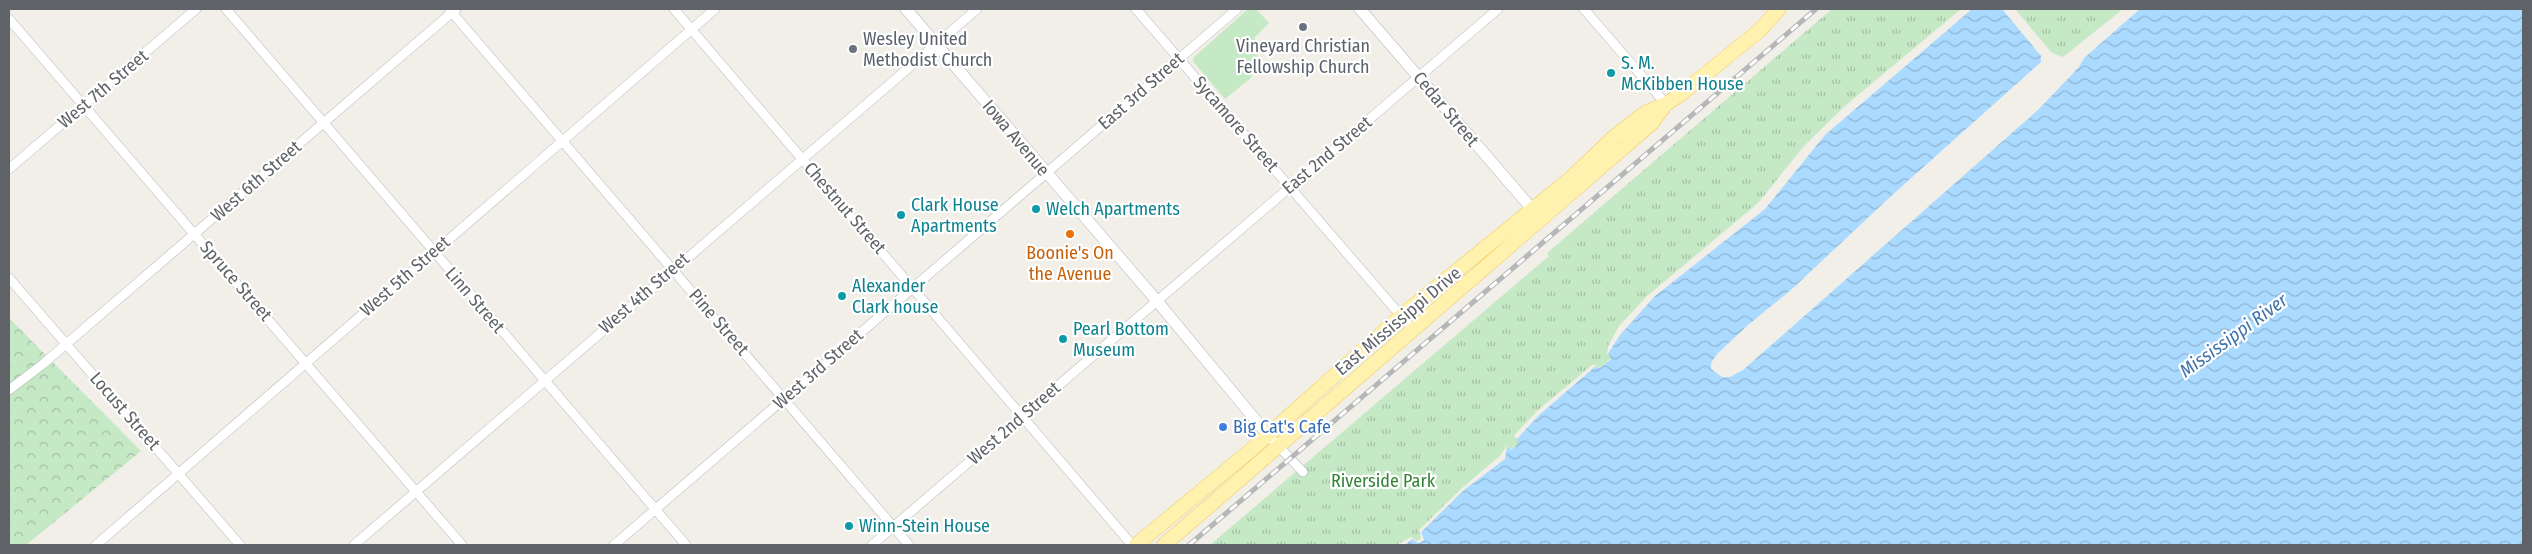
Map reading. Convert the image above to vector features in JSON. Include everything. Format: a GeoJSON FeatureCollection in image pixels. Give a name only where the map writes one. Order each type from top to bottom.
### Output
{"type":"FeatureCollection","features":[{"type":"Feature","properties":{"kind":"main road","name":"East Mississippi Drive"},"geometry":{"type":"LineString","coordinates":[[1164,545],[1414,331],[1652,123],[1666,104],[1760,30],[1779,9]]}},
{"type":"Feature","properties":{"kind":"main road","name":"East Mississippi Drive"},"geometry":{"type":"LineString","coordinates":[[1136,545],[1268,435],[1402,316],[1571,178],[1614,137],[1644,113],[1666,104]]}},
{"type":"Feature","properties":{"kind":"street","name":"West 7th Street"},"geometry":{"type":"LineString","coordinates":[[9,169],[196,9]]}},
{"type":"Feature","properties":{"kind":"street","name":"Linn Street"},"geometry":{"type":"LineString","coordinates":[[226,9],[686,545]]}},
{"type":"Feature","properties":{"kind":"street","name":"Chestnut Street"},"geometry":{"type":"LineString","coordinates":[[674,9],[1132,545]]}},
{"type":"Feature","properties":{"kind":"street","name":"West 5th Street"},"geometry":{"type":"LineString","coordinates":[[96,545],[715,9]]}},
{"type":"Feature","properties":{"kind":"street","name":"Iowa Avenue"},"geometry":{"type":"LineString","coordinates":[[906,9],[1268,435],[1303,472]]}},
{"type":"Feature","properties":{"kind":"street","name":"West 4th Street"},"geometry":{"type":"LineString","coordinates":[[354,545],[977,9]]}},
{"type":"Feature","properties":{"kind":"street","name":"Sycamore Street"},"geometry":{"type":"LineString","coordinates":[[1136,9],[1414,331]]}},
{"type":"Feature","properties":{"kind":"street","name":"East 3rd Street"},"geometry":{"type":"LineString","coordinates":[[1045,173],[1237,9]]}},
{"type":"Feature","properties":{"kind":"street","name":"Cedar Street"},"geometry":{"type":"LineString","coordinates":[[1360,9],[1532,209]]}},
{"type":"Feature","properties":{"kind":"street","name":"East 2nd Street"},"geometry":{"type":"LineString","coordinates":[[1156,301],[1498,9]]}},
{"type":"Feature","properties":{"kind":"street"},"geometry":{"type":"LineString","coordinates":[[1584,9],[1666,104]]}},
{"type":"Feature","properties":{"kind":"street","name":"West 6th Street"},"geometry":{"type":"LineString","coordinates":[[9,390],[195,234],[452,10]]}},
{"type":"Feature","properties":{"kind":"street","name":"Pine Street"},"geometry":{"type":"LineString","coordinates":[[452,10],[909,545]]}},
{"type":"Feature","properties":{"kind":"street","name":"Spruce Street"},"geometry":{"type":"LineString","coordinates":[[9,19],[462,545]]}},
{"type":"Feature","properties":{"kind":"street","name":"West 3rd Street"},"geometry":{"type":"LineString","coordinates":[[614,545],[783,397],[1045,173]]}},
{"type":"Feature","properties":{"kind":"street","name":"Locust Street"},"geometry":{"type":"LineString","coordinates":[[9,278],[240,545]]}},
{"type":"Feature","properties":{"kind":"street","name":"West 2nd Street"},"geometry":{"type":"LineString","coordinates":[[872,545],[1156,301]]}},
{"type":"Feature","properties":{"kind":"green space"},"geometry":{"type":"Polygon","coordinates":[[[1248,9],[1256,9],[1269,23],[1254,38],[1261,47],[1257,57],[1261,67],[1225,99],[1193,61],[1194,57],[1248,9]]]}},
{"type":"Feature","properties":{"kind":"green space","name":"Riverside Park"},"geometry":{"type":"Polygon","coordinates":[[[1832,9],[1964,9],[1760,205],[1611,358],[1600,368],[1597,367],[1519,443],[1510,450],[1508,447],[1503,456],[1424,540],[1398,545],[1210,545],[1549,256],[1547,253],[1832,9]]]}},
{"type":"Feature","properties":{"kind":"green space"},"geometry":{"type":"Polygon","coordinates":[[[2011,9],[2127,9],[2064,60],[2051,55],[2011,9]]]}},
{"type":"Feature","properties":{"kind":"green space"},"geometry":{"type":"Polygon","coordinates":[[[9,318],[141,451],[26,545],[9,545],[9,318]]]}},
{"type":"Feature","properties":{"kind":"water","name":"Mississippi River"},"geometry":{"type":"Polygon","coordinates":[[[1964,9],[2011,9],[2051,55],[2064,60],[2127,9],[2523,9],[2523,545],[1398,545],[1412,539],[1419,543],[1424,540],[1421,532],[1464,490],[1503,456],[1508,447],[1511,450],[1519,443],[1516,438],[1538,413],[1593,367],[1600,368],[1611,359],[1608,353],[1610,347],[1648,298],[1760,205],[1806,147],[1964,9]]]}},
{"type":"Feature","properties":{"kind":"pier"},"geometry":{"type":"Polygon","coordinates":[[[1961,9],[1972,9],[1825,135],[1765,209],[1655,296],[1620,335],[1607,355],[1608,346],[1619,326],[1646,297],[1758,203],[1804,146],[1846,105],[1961,9]]]}},
{"type":"Feature","properties":{"kind":"pier"},"geometry":{"type":"Polygon","coordinates":[[[2002,9],[2015,9],[2052,53],[2063,57],[2123,9],[2140,9],[2084,58],[2079,67],[2039,109],[1743,370],[1730,377],[1722,377],[1711,369],[1711,363],[1717,354],[1748,325],[1792,289],[1890,197],[2041,62],[2041,56],[2002,9]]]}},
{"type":"Feature","properties":{"kind":"pier"},"geometry":{"type":"Polygon","coordinates":[[[1592,365],[1597,365],[1538,416],[1517,439],[1514,436],[1537,411],[1592,365]]]}},
{"type":"Feature","properties":{"kind":"pier"},"geometry":{"type":"Polygon","coordinates":[[[1507,445],[1505,459],[1464,490],[1421,532],[1424,540],[1419,543],[1412,539],[1405,545],[1396,545],[1411,537],[1417,541],[1421,539],[1419,530],[1462,488],[1501,455],[1507,445]]]}},
{"type":"Feature","properties":{"kind":"railway"},"geometry":{"type":"LineString","coordinates":[[1189,545],[1816,9]]}},
{"type":"Feature","properties":{"kind":"place","name":"Vineyard Christian Fellowship Church"},"geometry":{"type":"Point","coordinates":[1303,27]}},
{"type":"Feature","properties":{"kind":"place","name":"Wesley United Methodist Church"},"geometry":{"type":"Point","coordinates":[853,49]}},
{"type":"Feature","properties":{"kind":"place","name":"S. M. McKibben House"},"geometry":{"type":"Point","coordinates":[1611,73]}},
{"type":"Feature","properties":{"kind":"place","name":"Welch Apartments"},"geometry":{"type":"Point","coordinates":[1036,209]}},
{"type":"Feature","properties":{"kind":"place","name":"Clark House Apartments"},"geometry":{"type":"Point","coordinates":[901,215]}},
{"type":"Feature","properties":{"kind":"place","name":"Boonie's On the Avenue"},"geometry":{"type":"Point","coordinates":[1070,234]}},
{"type":"Feature","properties":{"kind":"place","name":"Alexander Clark house"},"geometry":{"type":"Point","coordinates":[842,296]}},
{"type":"Feature","properties":{"kind":"place","name":"Pearl Bottom Museum"},"geometry":{"type":"Point","coordinates":[1063,339]}},
{"type":"Feature","properties":{"kind":"place","name":"Big Cat's Cafe"},"geometry":{"type":"Point","coordinates":[1223,427]}},
{"type":"Feature","properties":{"kind":"place","name":"Winn-Stein House"},"geometry":{"type":"Point","coordinates":[849,526]}}]}
